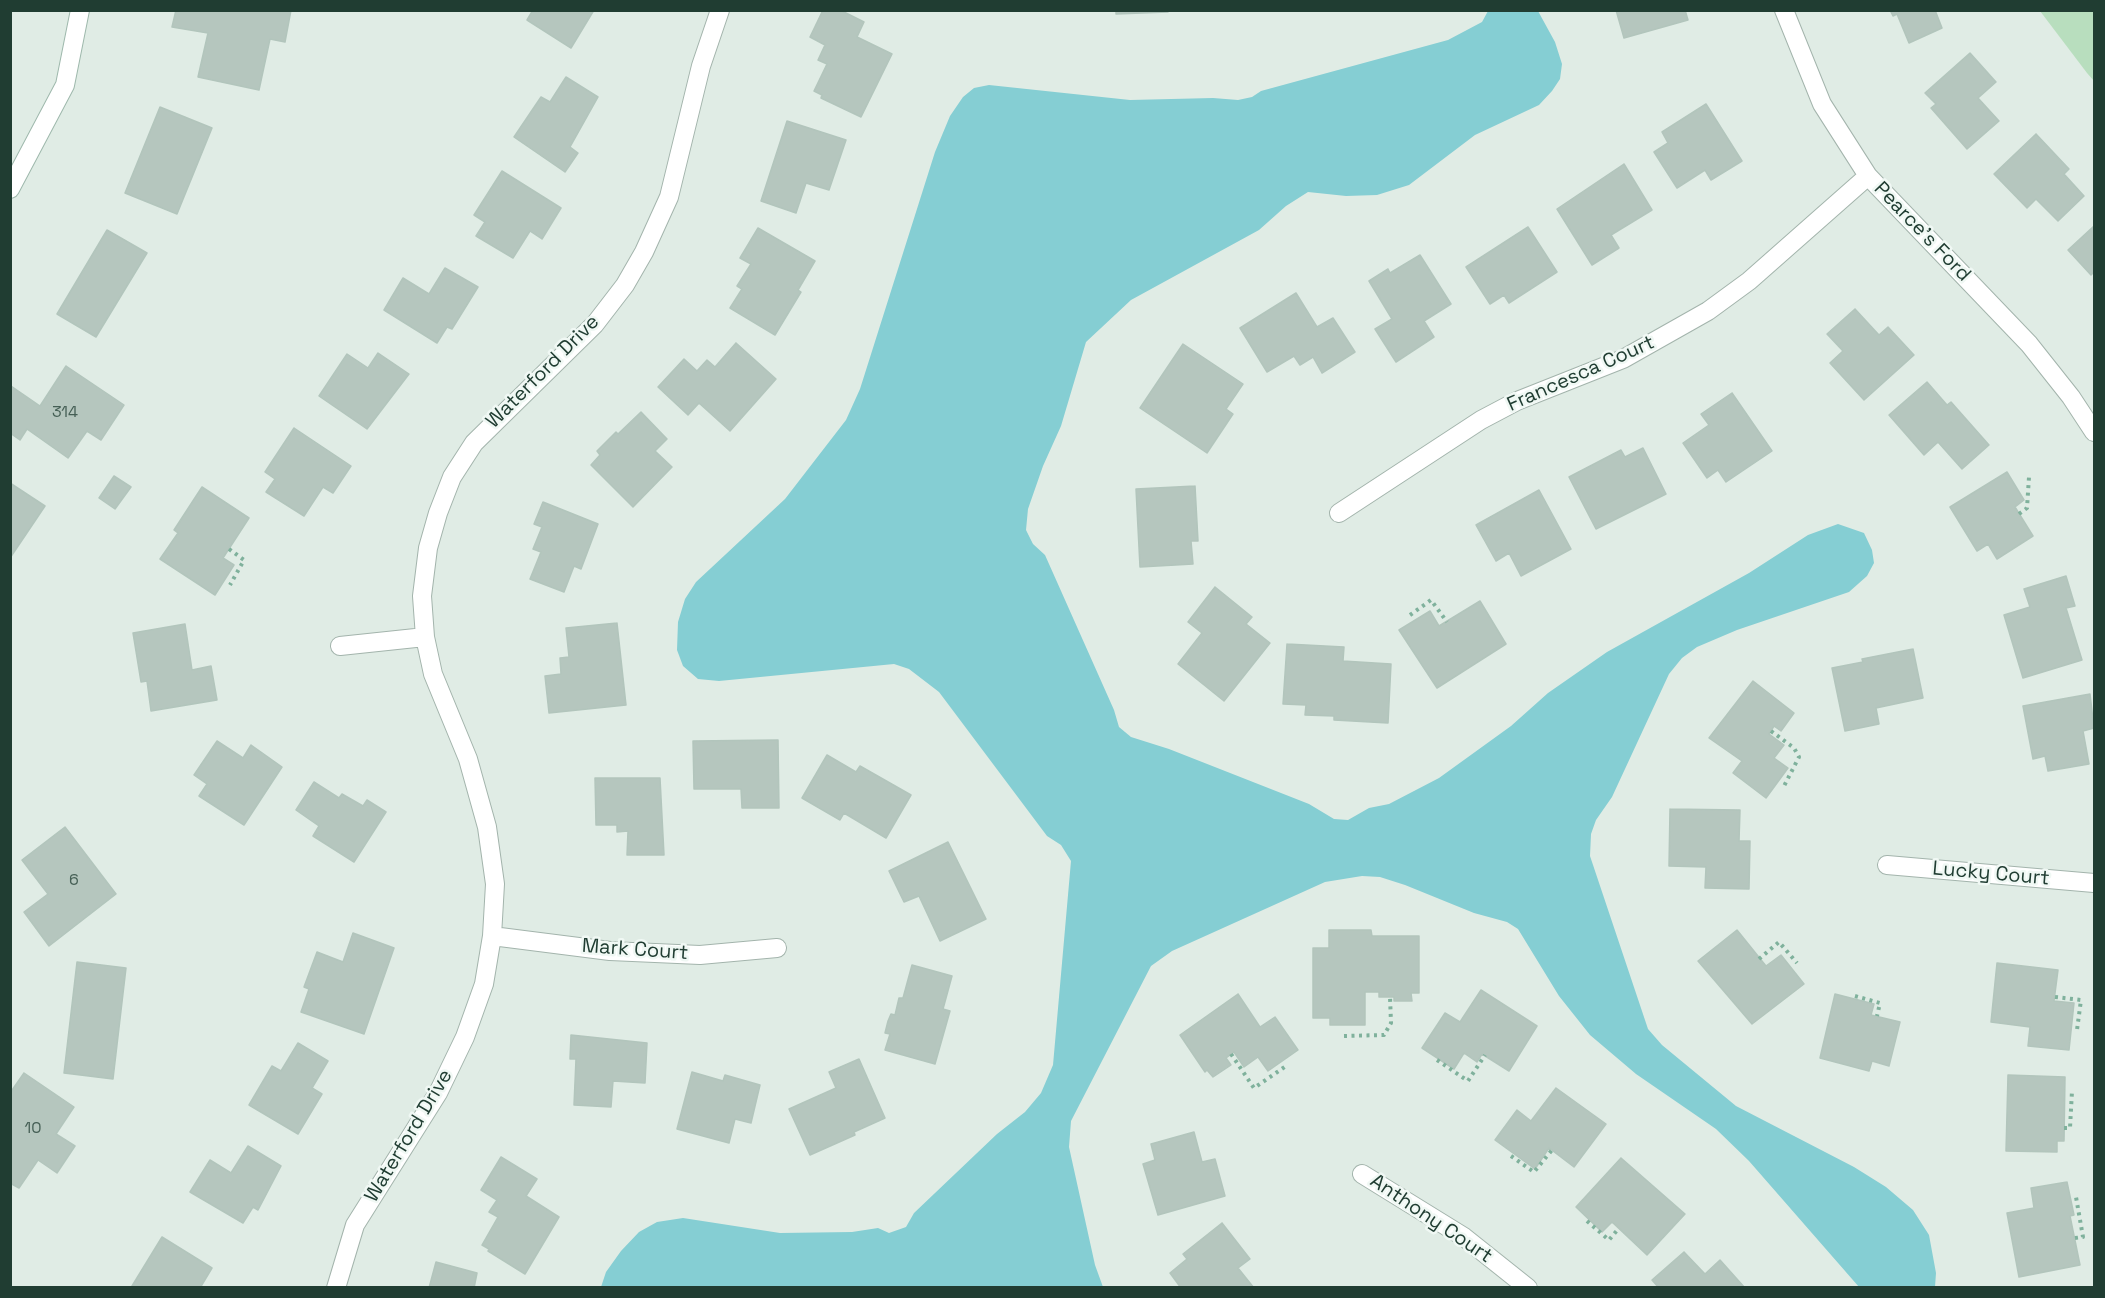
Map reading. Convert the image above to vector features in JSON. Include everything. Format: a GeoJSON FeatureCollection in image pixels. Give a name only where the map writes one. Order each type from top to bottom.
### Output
{"type":"FeatureCollection","features":[{"type":"Feature","properties":{"kind":"street"},"geometry":{"type":"LineString","coordinates":[[10,189],[65,86],[80,10]]}},
{"type":"Feature","properties":{"kind":"street","name":"Waterford Drive"},"geometry":{"type":"LineString","coordinates":[[336,1287],[355,1225],[438,1093],[465,1037],[484,984],[492,936],[495,884],[487,827],[468,759],[433,674],[425,637],[422,596],[428,548],[452,477],[474,443],[500,414],[564,356],[595,324],[625,285],[644,252],[669,197],[701,66],[720,10]]}},
{"type":"Feature","properties":{"kind":"street","name":"Pearce's Ford"},"geometry":{"type":"LineString","coordinates":[[1784,10],[1822,104],[1868,176],[2029,344],[2071,397],[2094,432]]}},
{"type":"Feature","properties":{"kind":"street","name":"Francesca Court"},"geometry":{"type":"LineString","coordinates":[[1340,513],[1481,420],[1517,401],[1623,359],[1708,311],[1749,281],[1868,176]]}},
{"type":"Feature","properties":{"kind":"street"},"geometry":{"type":"LineString","coordinates":[[340,646],[425,637]]}},
{"type":"Feature","properties":{"kind":"street","name":"Lucky Court"},"geometry":{"type":"LineString","coordinates":[[1887,866],[2094,883]]}},
{"type":"Feature","properties":{"kind":"street","name":"Mark Court"},"geometry":{"type":"LineString","coordinates":[[492,936],[610,951],[700,955],[777,948]]}},
{"type":"Feature","properties":{"kind":"street","name":"Anthony Court"},"geometry":{"type":"LineString","coordinates":[[1362,1174],[1464,1237],[1528,1287]]}},
{"type":"Feature","properties":{"kind":"path"},"geometry":{"type":"LineString","coordinates":[[2019,514],[2027,508],[2029,477]]}},
{"type":"Feature","properties":{"kind":"path"},"geometry":{"type":"LineString","coordinates":[[229,549],[244,560],[230,585]]}},
{"type":"Feature","properties":{"kind":"path"},"geometry":{"type":"LineString","coordinates":[[1410,615],[1431,600],[1447,622]]}},
{"type":"Feature","properties":{"kind":"path"},"geometry":{"type":"LineString","coordinates":[[1771,730],[1794,748],[1799,757],[1783,788]]}},
{"type":"Feature","properties":{"kind":"path"},"geometry":{"type":"LineString","coordinates":[[1760,958],[1779,942],[1797,963]]}},
{"type":"Feature","properties":{"kind":"path"},"geometry":{"type":"LineString","coordinates":[[1855,996],[1880,1003],[1877,1016]]}},
{"type":"Feature","properties":{"kind":"path"},"geometry":{"type":"LineString","coordinates":[[1344,1036],[1384,1035],[1391,1023],[1390,997]]}},
{"type":"Feature","properties":{"kind":"path"},"geometry":{"type":"LineString","coordinates":[[2055,997],[2081,1000],[2077,1030]]}},
{"type":"Feature","properties":{"kind":"path"},"geometry":{"type":"LineString","coordinates":[[1231,1054],[1254,1088],[1286,1066]]}},
{"type":"Feature","properties":{"kind":"path"},"geometry":{"type":"LineString","coordinates":[[1437,1060],[1468,1081],[1485,1055]]}},
{"type":"Feature","properties":{"kind":"path"},"geometry":{"type":"LineString","coordinates":[[2064,1128],[2070,1128],[2072,1091]]}},
{"type":"Feature","properties":{"kind":"path"},"geometry":{"type":"LineString","coordinates":[[1511,1156],[1534,1172],[1552,1150]]}},
{"type":"Feature","properties":{"kind":"path"},"geometry":{"type":"LineString","coordinates":[[2075,1238],[2083,1237],[2076,1197]]}},
{"type":"Feature","properties":{"kind":"path"},"geometry":{"type":"LineString","coordinates":[[1587,1221],[1609,1240],[1619,1228]]}},
{"type":"Feature","properties":{"kind":"green space"},"geometry":{"type":"Polygon","coordinates":[[[2040,11],[2094,11],[2094,81],[2087,73],[2040,11]]]}},
{"type":"Feature","properties":{"kind":"water"},"geometry":{"type":"Polygon","coordinates":[[[1488,11],[1538,11],[1555,42],[1562,64],[1560,79],[1552,91],[1539,105],[1475,135],[1409,185],[1377,195],[1346,196],[1308,192],[1286,206],[1259,230],[1131,300],[1086,342],[1061,426],[1043,466],[1028,509],[1026,530],[1033,544],[1045,555],[1114,710],[1119,727],[1131,737],[1169,749],[1309,804],[1334,819],[1348,820],[1369,808],[1389,804],[1439,778],[1511,726],[1548,693],[1607,652],[1749,573],[1808,535],[1838,524],[1864,533],[1872,550],[1874,563],[1867,576],[1849,592],[1737,630],[1697,647],[1682,658],[1669,674],[1612,797],[1596,820],[1591,834],[1590,856],[1648,1029],[1662,1045],[1736,1106],[1854,1167],[1886,1187],[1913,1210],[1929,1235],[1936,1273],[1935,1287],[1859,1287],[1749,1161],[1716,1129],[1636,1074],[1590,1035],[1559,996],[1518,929],[1507,922],[1474,913],[1405,885],[1380,877],[1362,876],[1325,882],[1172,951],[1151,966],[1071,1121],[1069,1147],[1095,1265],[1103,1287],[601,1287],[606,1272],[621,1251],[639,1232],[657,1222],[683,1218],[780,1233],[852,1232],[878,1228],[889,1233],[906,1227],[914,1213],[997,1134],[1025,1112],[1041,1093],[1053,1065],[1071,861],[1061,845],[1047,836],[939,692],[909,669],[894,664],[719,681],[698,679],[683,666],[677,650],[678,622],[685,599],[696,582],[785,499],[846,420],[860,389],[935,152],[950,116],[963,97],[974,88],[989,85],[1130,100],[1213,98],[1238,100],[1252,97],[1261,91],[1448,40],[1482,22],[1488,11]]]}},
{"type":"Feature","properties":{"kind":"building"},"geometry":{"type":"Polygon","coordinates":[[[176,10],[291,10],[285,42],[270,39],[259,90],[198,77],[208,33],[172,27],[176,10]]]}},
{"type":"Feature","properties":{"kind":"building"},"geometry":{"type":"Polygon","coordinates":[[[533,10],[594,10],[571,48],[527,20],[533,10]]]}},
{"type":"Feature","properties":{"kind":"building"},"geometry":{"type":"Polygon","coordinates":[[[823,10],[840,10],[864,22],[857,37],[892,54],[861,117],[821,98],[822,95],[814,91],[827,64],[818,60],[825,45],[810,37],[823,10]]]}},
{"type":"Feature","properties":{"kind":"building"},"geometry":{"type":"Polygon","coordinates":[[[1116,10],[1168,10],[1168,12],[1116,14],[1116,10]]]}},
{"type":"Feature","properties":{"kind":"building"},"geometry":{"type":"Polygon","coordinates":[[[1616,10],[1685,10],[1688,20],[1624,38],[1616,10]]]}},
{"type":"Feature","properties":{"kind":"building"},"geometry":{"type":"Polygon","coordinates":[[[1890,10],[1935,10],[1942,28],[1909,43],[1897,14],[1893,16],[1890,10]]]}},
{"type":"Feature","properties":{"kind":"building"},"geometry":{"type":"Polygon","coordinates":[[[1970,53],[1996,82],[1978,98],[1999,121],[1967,149],[1931,108],[1936,104],[1925,93],[1970,53]]]}},
{"type":"Feature","properties":{"kind":"building"},"geometry":{"type":"Polygon","coordinates":[[[566,77],[598,97],[570,147],[578,153],[565,172],[514,137],[541,97],[550,102],[566,77]]]}},
{"type":"Feature","properties":{"kind":"building"},"geometry":{"type":"Polygon","coordinates":[[[1706,104],[1742,161],[1711,180],[1705,170],[1677,188],[1654,152],[1668,143],[1662,132],[1706,104]]]}},
{"type":"Feature","properties":{"kind":"building"},"geometry":{"type":"Polygon","coordinates":[[[160,107],[212,128],[177,214],[125,193],[160,107]]]}},
{"type":"Feature","properties":{"kind":"building"},"geometry":{"type":"Polygon","coordinates":[[[787,121],[846,140],[829,190],[806,183],[796,213],[761,201],[787,121]]]}},
{"type":"Feature","properties":{"kind":"building"},"geometry":{"type":"Polygon","coordinates":[[[2036,134],[2069,169],[2064,174],[2084,196],[2058,221],[2036,199],[2027,208],[1994,174],[2036,134]]]}},
{"type":"Feature","properties":{"kind":"building"},"geometry":{"type":"Polygon","coordinates":[[[1624,164],[1652,210],[1611,235],[1619,248],[1592,265],[1557,209],[1624,164]]]}},
{"type":"Feature","properties":{"kind":"building"},"geometry":{"type":"Polygon","coordinates":[[[502,171],[561,208],[542,239],[530,231],[513,258],[476,236],[485,222],[474,215],[502,171]]]}},
{"type":"Feature","properties":{"kind":"building"},"geometry":{"type":"Polygon","coordinates":[[[2094,226],[2094,272],[2091,275],[2068,250],[2094,226]]]}},
{"type":"Feature","properties":{"kind":"building"},"geometry":{"type":"Polygon","coordinates":[[[1528,227],[1557,272],[1509,303],[1504,295],[1490,304],[1466,267],[1528,227]]]}},
{"type":"Feature","properties":{"kind":"building"},"geometry":{"type":"Polygon","coordinates":[[[758,228],[815,261],[798,290],[801,292],[775,335],[730,308],[742,289],[737,286],[751,264],[740,258],[758,228]]]}},
{"type":"Feature","properties":{"kind":"building"},"geometry":{"type":"Polygon","coordinates":[[[107,230],[147,253],[96,337],[57,314],[107,230]]]}},
{"type":"Feature","properties":{"kind":"building"},"geometry":{"type":"Polygon","coordinates":[[[1420,255],[1451,304],[1424,321],[1434,337],[1396,362],[1375,329],[1392,319],[1369,281],[1388,269],[1390,273],[1420,255]]]}},
{"type":"Feature","properties":{"kind":"building"},"geometry":{"type":"Polygon","coordinates":[[[445,268],[478,287],[452,329],[447,327],[437,343],[384,310],[403,278],[429,294],[445,268]]]}},
{"type":"Feature","properties":{"kind":"building"},"geometry":{"type":"Polygon","coordinates":[[[1296,293],[1317,327],[1333,318],[1355,352],[1322,373],[1313,357],[1300,365],[1294,356],[1267,372],[1240,328],[1296,293]]]}},
{"type":"Feature","properties":{"kind":"building"},"geometry":{"type":"Polygon","coordinates":[[[1855,309],[1879,335],[1888,327],[1914,355],[1864,400],[1830,363],[1843,351],[1827,334],[1855,309]]]}},
{"type":"Feature","properties":{"kind":"building"},"geometry":{"type":"Polygon","coordinates":[[[736,343],[776,379],[730,431],[699,403],[688,415],[658,387],[684,359],[697,371],[707,360],[715,367],[736,343]]]}},
{"type":"Feature","properties":{"kind":"building"},"geometry":{"type":"Polygon","coordinates":[[[1183,344],[1243,384],[1226,409],[1233,414],[1207,453],[1140,408],[1183,344]]]}},
{"type":"Feature","properties":{"kind":"building"},"geometry":{"type":"Polygon","coordinates":[[[378,353],[409,374],[367,429],[319,396],[347,354],[368,368],[378,353]]]}},
{"type":"Feature","properties":{"kind":"building"},"geometry":{"type":"Polygon","coordinates":[[[66,366],[124,405],[101,440],[87,431],[68,458],[27,429],[20,440],[10,433],[11,386],[40,406],[66,366]]]}},
{"type":"Feature","properties":{"kind":"building"},"geometry":{"type":"Polygon","coordinates":[[[1927,382],[1947,405],[1951,402],[1989,445],[1962,469],[1938,442],[1924,455],[1889,415],[1927,382]]]}},
{"type":"Feature","properties":{"kind":"building"},"geometry":{"type":"Polygon","coordinates":[[[1732,393],[1772,451],[1726,482],[1718,470],[1707,478],[1683,443],[1709,425],[1701,414],[1732,393]]]}},
{"type":"Feature","properties":{"kind":"building"},"geometry":{"type":"Polygon","coordinates":[[[641,412],[667,439],[655,451],[672,467],[633,507],[591,465],[600,455],[597,451],[641,412]]]}},
{"type":"Feature","properties":{"kind":"building"},"geometry":{"type":"Polygon","coordinates":[[[294,428],[351,466],[333,493],[323,487],[304,516],[266,492],[275,479],[265,472],[294,428]]]}},
{"type":"Feature","properties":{"kind":"building"},"geometry":{"type":"Polygon","coordinates":[[[1643,448],[1666,494],[1596,529],[1569,477],[1621,450],[1625,457],[1643,448]]]}},
{"type":"Feature","properties":{"kind":"building"},"geometry":{"type":"Polygon","coordinates":[[[2007,472],[2024,500],[2015,507],[2033,536],[1997,559],[1988,544],[1977,551],[1950,507],[2007,472]]]}},
{"type":"Feature","properties":{"kind":"building"},"geometry":{"type":"Polygon","coordinates":[[[114,476],[131,487],[115,509],[99,498],[114,476]]]}},
{"type":"Feature","properties":{"kind":"building"},"geometry":{"type":"Polygon","coordinates":[[[10,483],[45,506],[10,558],[10,483]]]}},
{"type":"Feature","properties":{"kind":"building"},"geometry":{"type":"Polygon","coordinates":[[[1195,486],[1198,541],[1191,541],[1193,564],[1140,567],[1136,489],[1195,486]]]}},
{"type":"Feature","properties":{"kind":"building"},"geometry":{"type":"Polygon","coordinates":[[[202,487],[249,518],[223,558],[234,565],[215,595],[160,559],[178,533],[174,530],[202,487]]]}},
{"type":"Feature","properties":{"kind":"building"},"geometry":{"type":"Polygon","coordinates":[[[1539,490],[1571,549],[1521,576],[1509,553],[1496,561],[1476,525],[1539,490]]]}},
{"type":"Feature","properties":{"kind":"building"},"geometry":{"type":"Polygon","coordinates":[[[543,502],[598,524],[581,569],[574,566],[564,592],[530,579],[541,552],[533,549],[542,527],[534,524],[543,502]]]}},
{"type":"Feature","properties":{"kind":"building"},"geometry":{"type":"Polygon","coordinates":[[[2066,576],[2075,606],[2066,608],[2082,660],[2023,678],[2004,615],[2030,607],[2024,589],[2066,576]]]}},
{"type":"Feature","properties":{"kind":"building"},"geometry":{"type":"Polygon","coordinates":[[[1215,587],[1252,617],[1246,624],[1270,643],[1224,701],[1178,664],[1202,633],[1188,622],[1215,587]]]}},
{"type":"Feature","properties":{"kind":"building"},"geometry":{"type":"Polygon","coordinates":[[[1480,601],[1506,644],[1437,688],[1399,630],[1430,611],[1439,626],[1480,601]]]}},
{"type":"Feature","properties":{"kind":"building"},"geometry":{"type":"Polygon","coordinates":[[[617,623],[626,705],[549,713],[545,676],[561,674],[560,658],[569,657],[566,628],[617,623]]]}},
{"type":"Feature","properties":{"kind":"building"},"geometry":{"type":"Polygon","coordinates":[[[185,624],[192,670],[211,666],[217,700],[151,711],[147,681],[141,682],[133,633],[185,624]]]}},
{"type":"Feature","properties":{"kind":"building"},"geometry":{"type":"Polygon","coordinates":[[[1287,644],[1344,647],[1343,661],[1391,664],[1388,723],[1334,720],[1334,716],[1305,715],[1306,705],[1283,704],[1287,644]]]}},
{"type":"Feature","properties":{"kind":"building"},"geometry":{"type":"Polygon","coordinates":[[[1913,649],[1923,698],[1876,708],[1879,724],[1845,731],[1832,668],[1863,662],[1862,659],[1913,649]]]}},
{"type":"Feature","properties":{"kind":"building"},"geometry":{"type":"Polygon","coordinates":[[[1753,681],[1794,713],[1781,731],[1774,726],[1769,734],[1784,745],[1774,758],[1788,768],[1766,798],[1733,773],[1742,761],[1709,738],[1753,681]]]}},
{"type":"Feature","properties":{"kind":"building"},"geometry":{"type":"Polygon","coordinates":[[[2090,694],[2094,728],[2083,731],[2089,764],[2048,771],[2045,756],[2033,759],[2023,706],[2090,694]]]}},
{"type":"Feature","properties":{"kind":"building"},"geometry":{"type":"Polygon","coordinates":[[[778,740],[779,808],[742,808],[741,789],[694,789],[693,741],[778,740]]]}},
{"type":"Feature","properties":{"kind":"building"},"geometry":{"type":"Polygon","coordinates":[[[217,741],[243,758],[251,745],[282,767],[244,825],[199,796],[207,784],[194,775],[217,741]]]}},
{"type":"Feature","properties":{"kind":"building"},"geometry":{"type":"Polygon","coordinates":[[[827,755],[856,772],[860,766],[911,795],[886,838],[844,813],[840,820],[802,798],[827,755]]]}},
{"type":"Feature","properties":{"kind":"building"},"geometry":{"type":"Polygon","coordinates":[[[595,778],[660,778],[664,855],[627,855],[628,831],[617,832],[617,825],[596,825],[595,778]]]}},
{"type":"Feature","properties":{"kind":"building"},"geometry":{"type":"Polygon","coordinates":[[[314,782],[339,798],[342,794],[363,806],[367,800],[386,812],[354,862],[313,836],[319,826],[296,810],[314,782]]]}},
{"type":"Feature","properties":{"kind":"building"},"geometry":{"type":"Polygon","coordinates":[[[1670,809],[1740,810],[1739,841],[1750,841],[1749,889],[1705,888],[1706,867],[1669,866],[1670,809]]]}},
{"type":"Feature","properties":{"kind":"building"},"geometry":{"type":"Polygon","coordinates":[[[65,827],[116,894],[49,946],[24,912],[48,894],[22,860],[65,827]]]}},
{"type":"Feature","properties":{"kind":"building"},"geometry":{"type":"Polygon","coordinates":[[[948,842],[986,919],[940,941],[919,896],[904,902],[889,871],[948,842]]]}},
{"type":"Feature","properties":{"kind":"building"},"geometry":{"type":"Polygon","coordinates":[[[1329,930],[1371,930],[1372,936],[1419,936],[1419,993],[1411,993],[1412,1001],[1394,1001],[1394,997],[1379,997],[1379,992],[1365,992],[1365,1025],[1330,1025],[1330,1018],[1313,1018],[1313,948],[1329,948],[1329,930]]]}},
{"type":"Feature","properties":{"kind":"building"},"geometry":{"type":"Polygon","coordinates":[[[1737,930],[1766,966],[1781,955],[1804,984],[1752,1024],[1698,961],[1737,930]]]}},
{"type":"Feature","properties":{"kind":"building"},"geometry":{"type":"Polygon","coordinates":[[[353,933],[394,948],[364,1034],[301,1012],[309,989],[304,987],[317,952],[343,962],[353,933]]]}},
{"type":"Feature","properties":{"kind":"building"},"geometry":{"type":"Polygon","coordinates":[[[77,962],[126,968],[113,1079],[64,1073],[77,962]]]}},
{"type":"Feature","properties":{"kind":"building"},"geometry":{"type":"Polygon","coordinates":[[[1997,963],[2058,970],[2054,1001],[2074,1003],[2069,1050],[2028,1046],[2030,1027],[1991,1022],[1997,963]]]}},
{"type":"Feature","properties":{"kind":"building"},"geometry":{"type":"Polygon","coordinates":[[[912,965],[952,976],[943,1009],[950,1011],[935,1064],[885,1050],[890,1034],[885,1033],[888,1021],[891,1014],[895,1015],[899,998],[903,998],[912,965]]]}},
{"type":"Feature","properties":{"kind":"building"},"geometry":{"type":"Polygon","coordinates":[[[1481,990],[1537,1026],[1509,1071],[1482,1054],[1477,1062],[1464,1053],[1454,1069],[1422,1048],[1445,1013],[1460,1022],[1481,990]]]}},
{"type":"Feature","properties":{"kind":"building"},"geometry":{"type":"Polygon","coordinates":[[[1238,994],[1260,1027],[1275,1017],[1298,1050],[1268,1071],[1258,1057],[1244,1067],[1234,1052],[1226,1058],[1231,1065],[1213,1077],[1207,1070],[1205,1072],[1180,1035],[1238,994]]]}},
{"type":"Feature","properties":{"kind":"building"},"geometry":{"type":"Polygon","coordinates":[[[1835,994],[1874,1004],[1871,1015],[1900,1022],[1889,1066],[1872,1061],[1869,1071],[1820,1058],[1835,994]]]}},
{"type":"Feature","properties":{"kind":"building"},"geometry":{"type":"Polygon","coordinates":[[[571,1035],[647,1043],[645,1083],[613,1081],[611,1107],[574,1105],[576,1059],[570,1059],[571,1035]]]}},
{"type":"Feature","properties":{"kind":"building"},"geometry":{"type":"Polygon","coordinates":[[[298,1043],[328,1061],[312,1088],[322,1094],[298,1134],[249,1105],[272,1066],[281,1071],[298,1043]]]}},
{"type":"Feature","properties":{"kind":"building"},"geometry":{"type":"Polygon","coordinates":[[[859,1059],[885,1118],[854,1132],[855,1135],[810,1155],[789,1109],[836,1088],[829,1072],[859,1059]]]}},
{"type":"Feature","properties":{"kind":"building"},"geometry":{"type":"Polygon","coordinates":[[[692,1072],[723,1081],[725,1075],[760,1085],[751,1123],[735,1119],[729,1143],[677,1129],[692,1072]]]}},
{"type":"Feature","properties":{"kind":"building"},"geometry":{"type":"Polygon","coordinates":[[[24,1073],[74,1107],[56,1134],[75,1146],[57,1173],[38,1160],[19,1188],[10,1183],[10,1093],[24,1073]]]}},
{"type":"Feature","properties":{"kind":"building"},"geometry":{"type":"Polygon","coordinates":[[[2008,1075],[2065,1077],[2064,1141],[2057,1141],[2057,1152],[2006,1151],[2008,1075]]]}},
{"type":"Feature","properties":{"kind":"building"},"geometry":{"type":"Polygon","coordinates":[[[1556,1088],[1606,1124],[1574,1167],[1549,1148],[1535,1169],[1495,1140],[1517,1110],[1531,1121],[1556,1088]]]}},
{"type":"Feature","properties":{"kind":"building"},"geometry":{"type":"Polygon","coordinates":[[[1194,1132],[1202,1162],[1215,1159],[1225,1196],[1158,1215],[1143,1164],[1155,1160],[1151,1144],[1194,1132]]]}},
{"type":"Feature","properties":{"kind":"building"},"geometry":{"type":"Polygon","coordinates":[[[248,1146],[281,1166],[258,1210],[253,1207],[243,1223],[190,1192],[210,1160],[231,1173],[248,1146]]]}},
{"type":"Feature","properties":{"kind":"building"},"geometry":{"type":"Polygon","coordinates":[[[501,1157],[537,1179],[526,1196],[559,1217],[525,1274],[482,1245],[498,1217],[489,1212],[497,1200],[481,1190],[501,1157]]]}},
{"type":"Feature","properties":{"kind":"building"},"geometry":{"type":"Polygon","coordinates":[[[1621,1158],[1685,1214],[1647,1255],[1612,1222],[1602,1232],[1576,1207],[1621,1158]]]}},
{"type":"Feature","properties":{"kind":"building"},"geometry":{"type":"Polygon","coordinates":[[[2067,1182],[2074,1215],[2070,1216],[2080,1265],[2019,1277],[2007,1213],[2034,1208],[2031,1188],[2067,1182]]]}},
{"type":"Feature","properties":{"kind":"building"},"geometry":{"type":"Polygon","coordinates":[[[1222,1223],[1250,1259],[1238,1268],[1254,1288],[1181,1288],[1170,1273],[1187,1259],[1183,1254],[1222,1223]]]}},
{"type":"Feature","properties":{"kind":"building"},"geometry":{"type":"Polygon","coordinates":[[[162,1237],[212,1268],[200,1288],[132,1286],[162,1237]]]}},
{"type":"Feature","properties":{"kind":"building"},"geometry":{"type":"Polygon","coordinates":[[[1684,1252],[1705,1274],[1720,1260],[1745,1288],[1659,1288],[1652,1280],[1684,1252]]]}},
{"type":"Feature","properties":{"kind":"building"},"geometry":{"type":"Polygon","coordinates":[[[436,1262],[477,1273],[474,1288],[429,1288],[436,1262]]]}}]}
